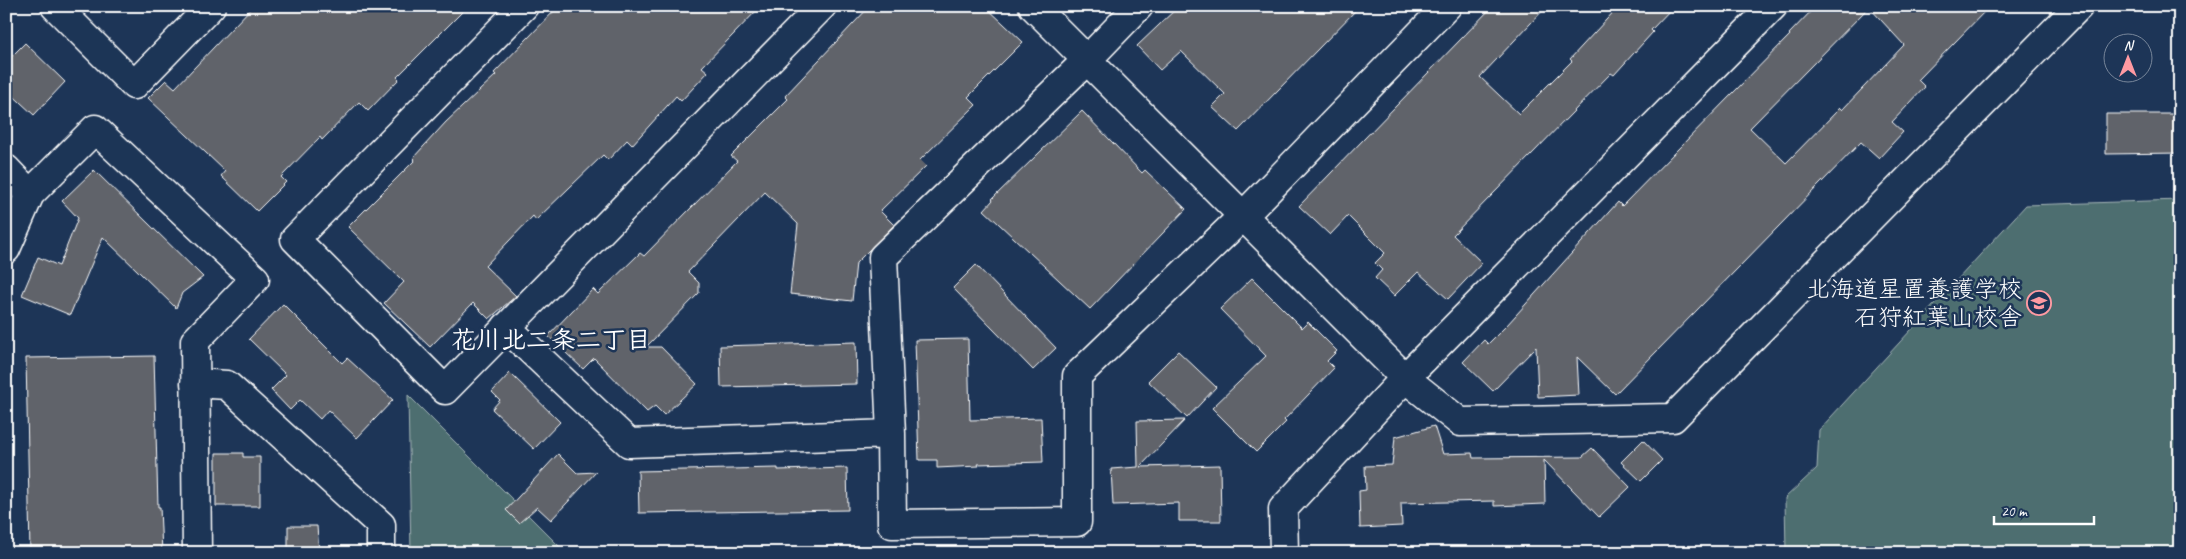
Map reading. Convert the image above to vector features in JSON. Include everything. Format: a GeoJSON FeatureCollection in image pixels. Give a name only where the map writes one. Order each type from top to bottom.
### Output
{"type":"FeatureCollection","features":[{"type":"Feature","properties":{"kind":"street"},"geometry":{"type":"LineString","coordinates":[[55,6],[134,86],[211,6]]}},
{"type":"Feature","properties":{"kind":"street"},"geometry":{"type":"LineString","coordinates":[[524,6],[296,239],[445,390],[822,6]]}},
{"type":"Feature","properties":{"kind":"street"},"geometry":{"type":"LineString","coordinates":[[1033,6],[1405,378],[1460,422],[1673,418],[2078,6]]}},
{"type":"Feature","properties":{"kind":"street"},"geometry":{"type":"LineString","coordinates":[[1139,6],[1087,60],[883,256],[891,434],[892,524],[1077,522],[1077,376],[1243,216],[1447,6]]}},
{"type":"Feature","properties":{"kind":"street"},"geometry":{"type":"LineString","coordinates":[[1284,553],[1283,510],[1405,378],[1773,6]]}},
{"type":"Feature","properties":{"kind":"street"},"geometry":{"type":"LineString","coordinates":[[6,248],[30,194],[95,130],[255,279],[195,341],[197,553]]}},
{"type":"Feature","properties":{"kind":"street"},"geometry":{"type":"LineString","coordinates":[[6,169],[30,194]]}},
{"type":"Feature","properties":{"kind":"street"},"geometry":{"type":"LineString","coordinates":[[506,327],[629,443],[891,434]]}},
{"type":"Feature","properties":{"kind":"street"},"geometry":{"type":"LineString","coordinates":[[195,383],[227,385],[381,525],[381,553]]}},
{"type":"Feature","properties":{"kind":"green space","name":"北海道星置養護学校 石狩紅葉山校舎"},"geometry":{"type":"Polygon","coordinates":[[[2180,200],[2180,553],[1786,553],[1785,498],[1817,468],[1819,430],[2026,205],[2180,200]]]}},
{"type":"Feature","properties":{"kind":"green space"},"geometry":{"type":"Polygon","coordinates":[[[408,395],[566,553],[411,553],[408,395]]]}},
{"type":"Feature","properties":{"kind":"building"},"geometry":{"type":"Polygon","coordinates":[[[253,6],[468,6],[397,77],[399,79],[368,111],[359,102],[322,140],[320,137],[281,177],[286,182],[257,211],[221,176],[225,171],[148,98],[166,80],[175,88],[253,6]]]}},
{"type":"Feature","properties":{"kind":"building"},"geometry":{"type":"Polygon","coordinates":[[[559,6],[761,6],[702,67],[708,72],[681,101],[676,96],[632,145],[627,140],[608,160],[603,155],[536,220],[533,216],[485,266],[516,296],[489,319],[473,303],[430,347],[384,303],[404,282],[348,227],[415,160],[413,158],[446,122],[496,75],[494,73],[559,6]]]}},
{"type":"Feature","properties":{"kind":"building"},"geometry":{"type":"Polygon","coordinates":[[[870,6],[985,6],[1023,42],[968,97],[976,105],[920,160],[926,166],[880,211],[894,225],[856,263],[852,301],[790,294],[798,224],[765,192],[688,272],[699,283],[699,293],[646,347],[661,347],[697,384],[664,415],[655,406],[647,412],[594,358],[583,369],[548,336],[593,289],[598,294],[640,253],[644,256],[737,161],[731,156],[788,99],[785,96],[870,6]]]}},
{"type":"Feature","properties":{"kind":"building"},"geometry":{"type":"Polygon","coordinates":[[[1179,6],[1360,6],[1238,131],[1212,107],[1225,94],[1181,51],[1160,70],[1137,46],[1179,6]]]}},
{"type":"Feature","properties":{"kind":"building"},"geometry":{"type":"Polygon","coordinates":[[[1493,6],[1547,6],[1480,77],[1519,114],[1572,61],[1570,59],[1619,6],[1674,6],[1651,30],[1653,32],[1614,75],[1611,73],[1453,235],[1482,263],[1448,299],[1418,272],[1394,296],[1375,278],[1382,270],[1375,263],[1385,253],[1348,216],[1330,235],[1299,206],[1493,6]]]}},
{"type":"Feature","properties":{"kind":"building"},"geometry":{"type":"Polygon","coordinates":[[[1816,6],[1990,6],[1918,80],[1925,87],[1892,122],[1903,132],[1879,158],[1861,142],[1615,394],[1577,357],[1579,395],[1538,397],[1536,347],[1493,391],[1463,362],[1484,340],[1488,344],[1507,325],[1618,202],[1622,206],[1816,6]],[[1869,7],[1750,128],[1786,163],[1840,108],[1842,110],[1904,45],[1869,7]]]}},
{"type":"Feature","properties":{"kind":"building"},"geometry":{"type":"Polygon","coordinates":[[[25,43],[65,82],[34,115],[6,89],[6,62],[25,43]]]}},
{"type":"Feature","properties":{"kind":"building"},"geometry":{"type":"Polygon","coordinates":[[[1082,111],[1142,173],[1145,170],[1186,209],[1090,309],[984,210],[992,199],[1082,111]]]}},
{"type":"Feature","properties":{"kind":"building"},"geometry":{"type":"Polygon","coordinates":[[[2106,114],[2180,114],[2180,153],[2106,154],[2106,114]]]}},
{"type":"Feature","properties":{"kind":"building"},"geometry":{"type":"Polygon","coordinates":[[[94,170],[203,277],[182,293],[176,308],[103,237],[70,315],[22,295],[38,257],[59,266],[78,218],[62,201],[94,170]]]}},
{"type":"Feature","properties":{"kind":"building"},"geometry":{"type":"Polygon","coordinates":[[[976,265],[1056,348],[1033,370],[953,288],[976,265]]]}},
{"type":"Feature","properties":{"kind":"building"},"geometry":{"type":"Polygon","coordinates":[[[1252,278],[1302,328],[1308,322],[1337,351],[1327,361],[1334,368],[1284,420],[1286,422],[1256,452],[1212,408],[1266,356],[1220,309],[1252,278]]]}},
{"type":"Feature","properties":{"kind":"building"},"geometry":{"type":"Polygon","coordinates":[[[283,304],[342,363],[347,358],[393,400],[357,438],[328,410],[320,419],[300,400],[290,410],[271,390],[286,375],[249,339],[283,304]]]}},
{"type":"Feature","properties":{"kind":"building"},"geometry":{"type":"Polygon","coordinates":[[[968,339],[970,420],[1041,418],[1043,462],[978,464],[979,466],[937,468],[937,460],[919,460],[915,340],[968,339]]]}},
{"type":"Feature","properties":{"kind":"building"},"geometry":{"type":"Polygon","coordinates":[[[856,342],[857,384],[721,387],[720,346],[856,342]]]}},
{"type":"Feature","properties":{"kind":"building"},"geometry":{"type":"Polygon","coordinates":[[[1178,351],[1216,387],[1187,418],[1148,381],[1178,351]]]}},
{"type":"Feature","properties":{"kind":"building"},"geometry":{"type":"Polygon","coordinates":[[[154,356],[158,507],[160,507],[162,553],[30,553],[26,358],[154,356]]]}},
{"type":"Feature","properties":{"kind":"building"},"geometry":{"type":"Polygon","coordinates":[[[510,373],[560,422],[534,449],[492,409],[500,400],[492,392],[510,373]]]}},
{"type":"Feature","properties":{"kind":"building"},"geometry":{"type":"Polygon","coordinates":[[[1185,420],[1140,467],[1220,465],[1221,521],[1179,521],[1179,503],[1113,505],[1111,469],[1138,467],[1137,421],[1185,420]]]}},
{"type":"Feature","properties":{"kind":"building"},"geometry":{"type":"Polygon","coordinates":[[[1434,426],[1443,454],[1472,453],[1473,458],[1582,457],[1592,448],[1630,487],[1599,517],[1544,460],[1545,504],[1494,506],[1494,501],[1401,503],[1402,526],[1360,528],[1359,491],[1366,490],[1365,466],[1392,465],[1395,437],[1434,426]]]}},
{"type":"Feature","properties":{"kind":"building"},"geometry":{"type":"Polygon","coordinates":[[[1643,440],[1662,460],[1641,481],[1621,462],[1643,440]]]}},
{"type":"Feature","properties":{"kind":"building"},"geometry":{"type":"Polygon","coordinates":[[[216,453],[243,453],[243,457],[260,457],[260,506],[216,506],[216,453]]]}},
{"type":"Feature","properties":{"kind":"building"},"geometry":{"type":"Polygon","coordinates":[[[558,454],[577,473],[596,472],[551,520],[537,507],[519,523],[506,510],[558,454]]]}},
{"type":"Feature","properties":{"kind":"building"},"geometry":{"type":"Polygon","coordinates":[[[778,468],[778,470],[847,468],[848,510],[639,513],[638,471],[778,468]]]}},
{"type":"Feature","properties":{"kind":"building"},"geometry":{"type":"Polygon","coordinates":[[[288,526],[317,526],[319,553],[288,553],[288,526]]]}},
{"type":"Feature","properties":{"kind":"place","name":"北海道星置養護学校 石狩紅葉山校舎"},"geometry":{"type":"Point","coordinates":[2039,303]}},
{"type":"Feature","properties":{"kind":"district","name":"花川北二条二丁目"},"geometry":{"type":"Point","coordinates":[551,340]}}]}
